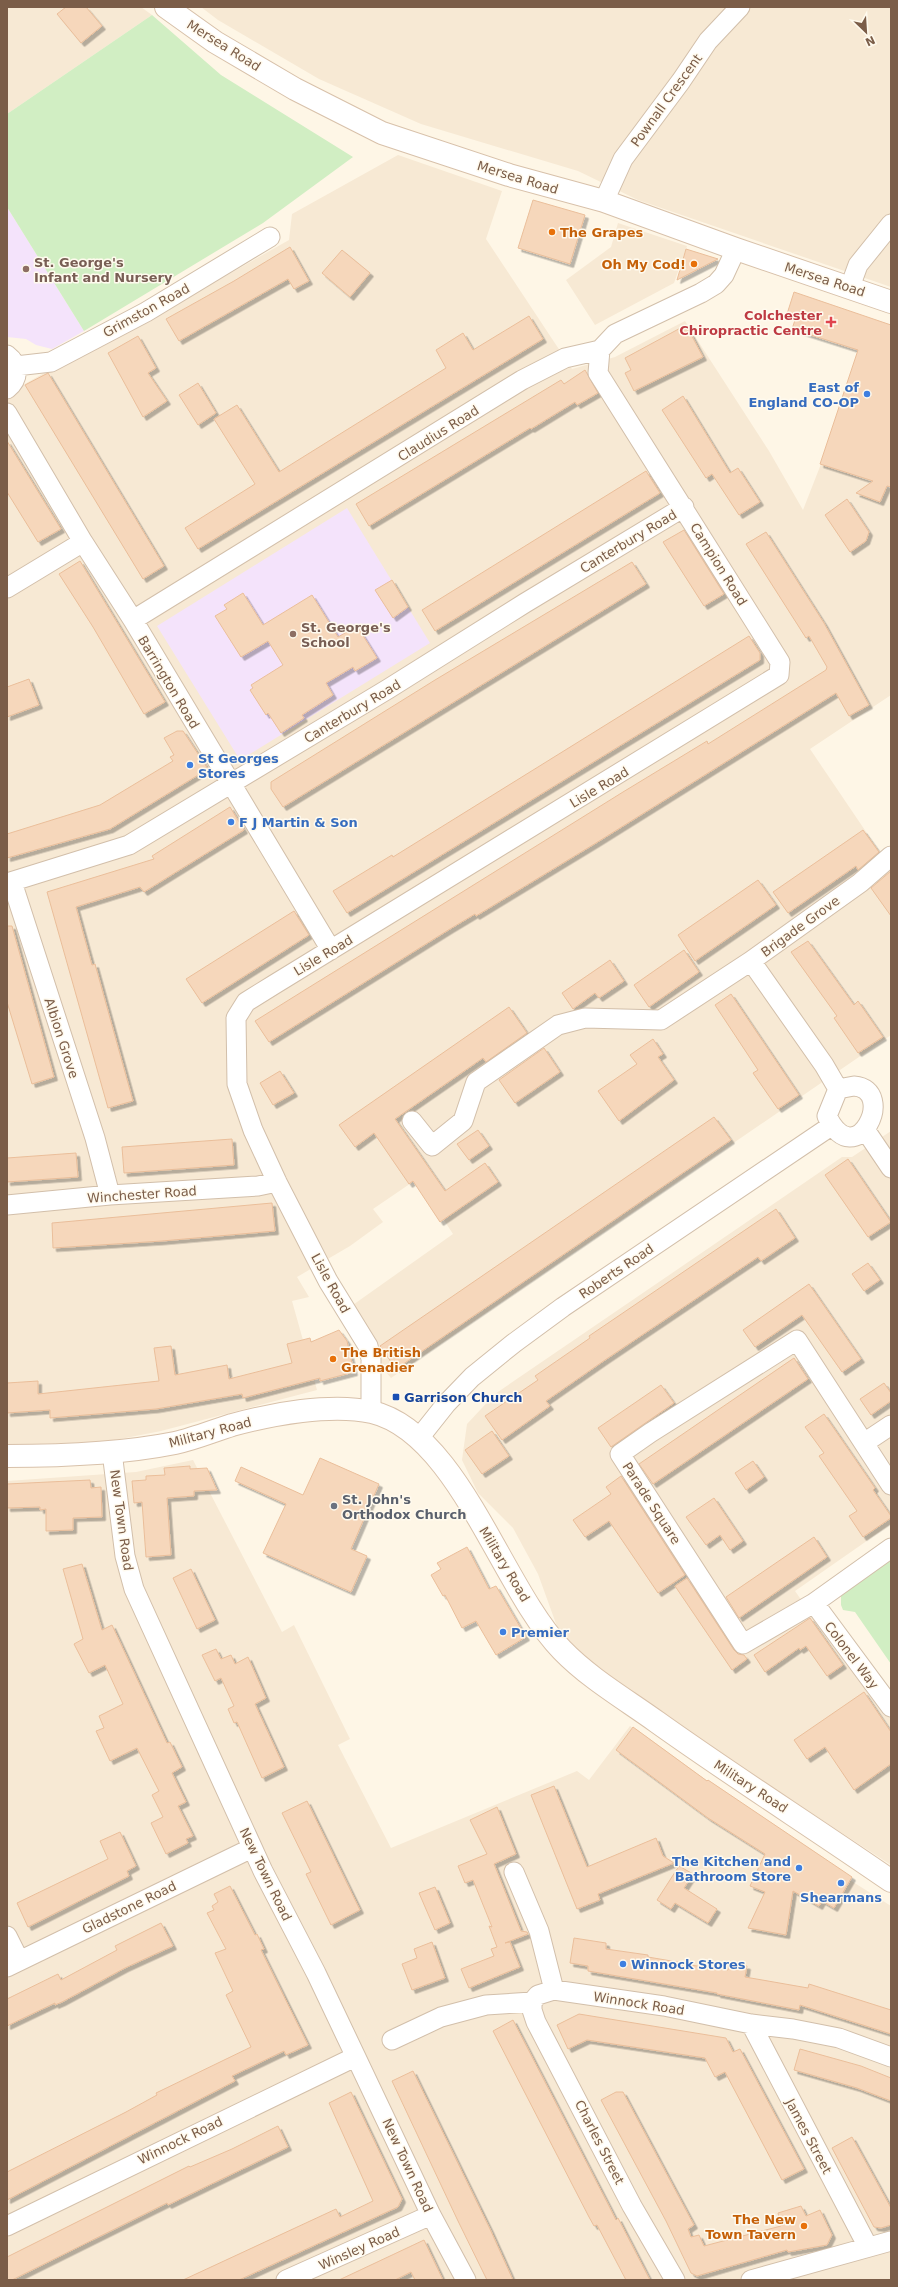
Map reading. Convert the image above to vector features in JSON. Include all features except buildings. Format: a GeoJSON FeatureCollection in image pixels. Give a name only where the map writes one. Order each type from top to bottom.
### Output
{"type":"FeatureCollection","features":[{"type":"Feature","properties":{"kind":"street","name":"Mersea Road"},"geometry":{"type":"LineString","coordinates":[[166,7],[215,42],[295,89],[382,134],[509,175],[604,201],[736,250],[891,302]]}},
{"type":"Feature","properties":{"kind":"street","name":"Pownall Crescent"},"geometry":{"type":"LineString","coordinates":[[604,201],[623,159],[681,81],[708,41],[740,7]]}},
{"type":"Feature","properties":{"kind":"street"},"geometry":{"type":"LineString","coordinates":[[850,287],[858,265],[891,224]]}},
{"type":"Feature","properties":{"kind":"street","name":"Grimston Road"},"geometry":{"type":"LineString","coordinates":[[12,360],[51,362],[146,312],[270,237]]}},
{"type":"Feature","properties":{"kind":"street"},"geometry":{"type":"LineString","coordinates":[[600,350],[615,334],[716,284],[724,276],[736,250]]}},
{"type":"Feature","properties":{"kind":"street","name":"Campion Road"},"geometry":{"type":"LineString","coordinates":[[600,350],[598,373],[684,507],[780,662],[779,675]]}},
{"type":"Feature","properties":{"kind":"street","name":"Claudius Road"},"geometry":{"type":"LineString","coordinates":[[133,620],[522,380],[569,356],[600,350]]}},
{"type":"Feature","properties":{"kind":"street"},"geometry":{"type":"LineString","coordinates":[[7,389],[16,379],[12,360]]}},
{"type":"Feature","properties":{"kind":"street","name":"Barrington Road"},"geometry":{"type":"LineString","coordinates":[[7,414],[83,542],[133,620],[331,950]]}},
{"type":"Feature","properties":{"kind":"street","name":"Canterbury Road"},"geometry":{"type":"LineString","coordinates":[[10,883],[129,845],[684,507]]}},
{"type":"Feature","properties":{"kind":"street"},"geometry":{"type":"LineString","coordinates":[[7,588],[83,542]]}},
{"type":"Feature","properties":{"kind":"street","name":"Lisle Road"},"geometry":{"type":"LineString","coordinates":[[371,1412],[371,1359],[368,1346],[328,1281],[276,1182],[253,1130],[237,1084],[236,1018],[246,1002],[779,675]]}},
{"type":"Feature","properties":{"kind":"street","name":"Brigade Grove"},"geometry":{"type":"LineString","coordinates":[[838,1090],[824,1065],[751,961],[860,884],[891,856]]}},
{"type":"Feature","properties":{"kind":"street","name":"Albion Grove"},"geometry":{"type":"LineString","coordinates":[[10,883],[95,1138],[110,1195]]}},
{"type":"Feature","properties":{"kind":"street"},"geometry":{"type":"LineString","coordinates":[[412,1121],[432,1146],[464,1121],[476,1082],[558,1025],[585,1018],[661,1020],[751,961]]}},
{"type":"Feature","properties":{"kind":"street"},"geometry":{"type":"LineString","coordinates":[[862,1087],[881,1092],[882,1102],[880,1113],[875,1128],[868,1134],[846,1136],[839,1134],[831,1126],[826,1116],[838,1090],[862,1087]]}},
{"type":"Feature","properties":{"kind":"street","name":"Roberts Road"},"geometry":{"type":"LineString","coordinates":[[419,1438],[446,1404],[472,1377],[514,1343],[569,1303],[831,1126]]}},
{"type":"Feature","properties":{"kind":"street"},"geometry":{"type":"LineString","coordinates":[[868,1134],[891,1168]]}},
{"type":"Feature","properties":{"kind":"street","name":"Winchester Road"},"geometry":{"type":"LineString","coordinates":[[7,1205],[110,1195],[258,1186],[276,1182]]}},
{"type":"Feature","properties":{"kind":"street","name":"Parade Square"},"geometry":{"type":"LineString","coordinates":[[891,1485],[797,1340],[650,1433],[620,1454],[743,1644],[814,1604],[891,1548]]}},
{"type":"Feature","properties":{"kind":"street","name":"Military Road"},"geometry":{"type":"LineString","coordinates":[[7,1456],[112,1452],[176,1442],[234,1425],[286,1413],[329,1409],[371,1412],[392,1419],[419,1438],[454,1479],[541,1624],[562,1650],[603,1684],[693,1748],[891,1881]]}},
{"type":"Feature","properties":{"kind":"street"},"geometry":{"type":"LineString","coordinates":[[864,1443],[891,1425]]}},
{"type":"Feature","properties":{"kind":"street","name":"New Town Road"},"geometry":{"type":"LineString","coordinates":[[112,1452],[125,1556],[132,1584],[252,1848],[316,1973],[355,2057],[380,2105],[430,2215],[466,2280]]}},
{"type":"Feature","properties":{"kind":"street","name":"Colonel Way"},"geometry":{"type":"LineString","coordinates":[[814,1604],[891,1707]]}},
{"type":"Feature","properties":{"kind":"street","name":"Gladstone Road"},"geometry":{"type":"LineString","coordinates":[[13,1963],[252,1848]]}},
{"type":"Feature","properties":{"kind":"street"},"geometry":{"type":"LineString","coordinates":[[392,2040],[441,2017],[486,2004],[532,2002],[538,1995],[554,1990],[539,1931],[514,1872]]}},
{"type":"Feature","properties":{"kind":"street"},"geometry":{"type":"LineString","coordinates":[[7,1936],[13,1963]]}},
{"type":"Feature","properties":{"kind":"street","name":"Winnock Road"},"geometry":{"type":"LineString","coordinates":[[554,1990],[664,2006],[751,2024],[793,2029],[839,2038],[891,2057]]}},
{"type":"Feature","properties":{"kind":"street","name":"Charles Street"},"geometry":{"type":"LineString","coordinates":[[532,2002],[532,2010],[536,2022],[632,2206],[675,2280]]}},
{"type":"Feature","properties":{"kind":"street","name":"James Street"},"geometry":{"type":"LineString","coordinates":[[751,2024],[868,2247]]}},
{"type":"Feature","properties":{"kind":"street","name":"Winnock Road"},"geometry":{"type":"LineString","coordinates":[[7,2226],[355,2057]]}},
{"type":"Feature","properties":{"kind":"street","name":"Winsley Road"},"geometry":{"type":"LineString","coordinates":[[286,2280],[430,2215]]}},
{"type":"Feature","properties":{"kind":"street"},"geometry":{"type":"LineString","coordinates":[[750,2280],[891,2240]]}},
{"type":"Feature","properties":{"kind":"shaded area"},"geometry":{"type":"Polygon","coordinates":[[[7,7],[141,7],[152,15],[7,114],[7,7]]]}},
{"type":"Feature","properties":{"kind":"shaded area"},"geometry":{"type":"Polygon","coordinates":[[[201,7],[891,7],[891,287],[638,200],[578,171],[421,124],[319,79],[218,20],[201,7]]]}},
{"type":"Feature","properties":{"kind":"shaded area"},"geometry":{"type":"Polygon","coordinates":[[[398,155],[502,191],[486,239],[572,369],[615,357],[685,321],[769,451],[803,510],[821,464],[891,489],[891,695],[810,749],[879,851],[891,864],[891,1035],[391,1378],[380,1365],[350,1307],[453,1234],[417,1179],[373,1209],[383,1222],[350,1246],[297,1277],[309,1297],[292,1301],[317,1390],[161,1431],[105,1442],[7,1445],[7,394],[90,347],[135,327],[289,240],[292,214],[398,155]]]}},
{"type":"Feature","properties":{"kind":"shaded area","name":"St. George's Infant and Nursery"},"geometry":{"type":"Polygon","coordinates":[[[7,207],[84,331],[52,349],[36,345],[26,339],[7,337],[7,207]]]}},
{"type":"Feature","properties":{"kind":"shaded area"},"geometry":{"type":"Polygon","coordinates":[[[618,223],[687,246],[674,283],[595,325],[566,280],[611,247],[618,223]]]}},
{"type":"Feature","properties":{"kind":"shaded area","name":"St. George's School"},"geometry":{"type":"Polygon","coordinates":[[[347,508],[430,643],[240,760],[157,626],[347,508]]]}},
{"type":"Feature","properties":{"kind":"shaded area"},"geometry":{"type":"Polygon","coordinates":[[[891,1131],[891,1524],[795,1591],[846,1664],[854,1666],[891,1720],[891,1865],[614,1684],[573,1650],[559,1632],[538,1574],[513,1528],[478,1493],[462,1460],[467,1424],[495,1394],[842,1157],[852,1157],[891,1131]]]}},
{"type":"Feature","properties":{"kind":"shaded area"},"geometry":{"type":"Polygon","coordinates":[[[193,1460],[282,1632],[294,1625],[350,1739],[338,1745],[391,1848],[577,1771],[589,1780],[630,1726],[823,1863],[891,1906],[891,2280],[7,2280],[7,1481],[136,1472],[193,1460]]]}},
{"type":"Feature","properties":{"kind":"green space"},"geometry":{"type":"Polygon","coordinates":[[[152,15],[221,75],[353,157],[263,223],[84,331],[7,207],[7,114],[152,15]]]}},
{"type":"Feature","properties":{"kind":"green space"},"geometry":{"type":"Polygon","coordinates":[[[891,1553],[891,1664],[855,1612],[843,1610],[841,1605],[841,1592],[891,1553]]]}},
{"type":"Feature","properties":{"kind":"place","name":"The Grapes"},"geometry":{"type":"Point","coordinates":[552,232]}},
{"type":"Feature","properties":{"kind":"place","name":"Oh My Cod!"},"geometry":{"type":"Point","coordinates":[694,264]}},
{"type":"Feature","properties":{"kind":"place","name":"St. George's Infant and Nursery"},"geometry":{"type":"Point","coordinates":[26,269]}},
{"type":"Feature","properties":{"kind":"place","name":"Colchester Chiropractic Centre"},"geometry":{"type":"Point","coordinates":[831,322]}},
{"type":"Feature","properties":{"kind":"place","name":"East of England CO-OP"},"geometry":{"type":"Point","coordinates":[867,394]}},
{"type":"Feature","properties":{"kind":"place","name":"St. George's School"},"geometry":{"type":"Point","coordinates":[293,634]}},
{"type":"Feature","properties":{"kind":"place","name":"St Georges Stores"},"geometry":{"type":"Point","coordinates":[190,765]}},
{"type":"Feature","properties":{"kind":"place","name":"F J Martin & Son"},"geometry":{"type":"Point","coordinates":[231,822]}},
{"type":"Feature","properties":{"kind":"place","name":"The British Grenadier"},"geometry":{"type":"Point","coordinates":[333,1359]}},
{"type":"Feature","properties":{"kind":"place","name":"Garrison Church"},"geometry":{"type":"Point","coordinates":[396,1397]}},
{"type":"Feature","properties":{"kind":"place","name":"St. John's Orthodox Church"},"geometry":{"type":"Point","coordinates":[334,1506]}},
{"type":"Feature","properties":{"kind":"place","name":"Premier"},"geometry":{"type":"Point","coordinates":[503,1632]}},
{"type":"Feature","properties":{"kind":"place","name":"The Kitchen and Bathroom Store"},"geometry":{"type":"Point","coordinates":[799,1868]}},
{"type":"Feature","properties":{"kind":"place","name":"Shearmans"},"geometry":{"type":"Point","coordinates":[841,1883]}},
{"type":"Feature","properties":{"kind":"place","name":"Winnock Stores"},"geometry":{"type":"Point","coordinates":[623,1964]}},
{"type":"Feature","properties":{"kind":"place","name":"The New Town Tavern"},"geometry":{"type":"Point","coordinates":[804,2226]}}]}
